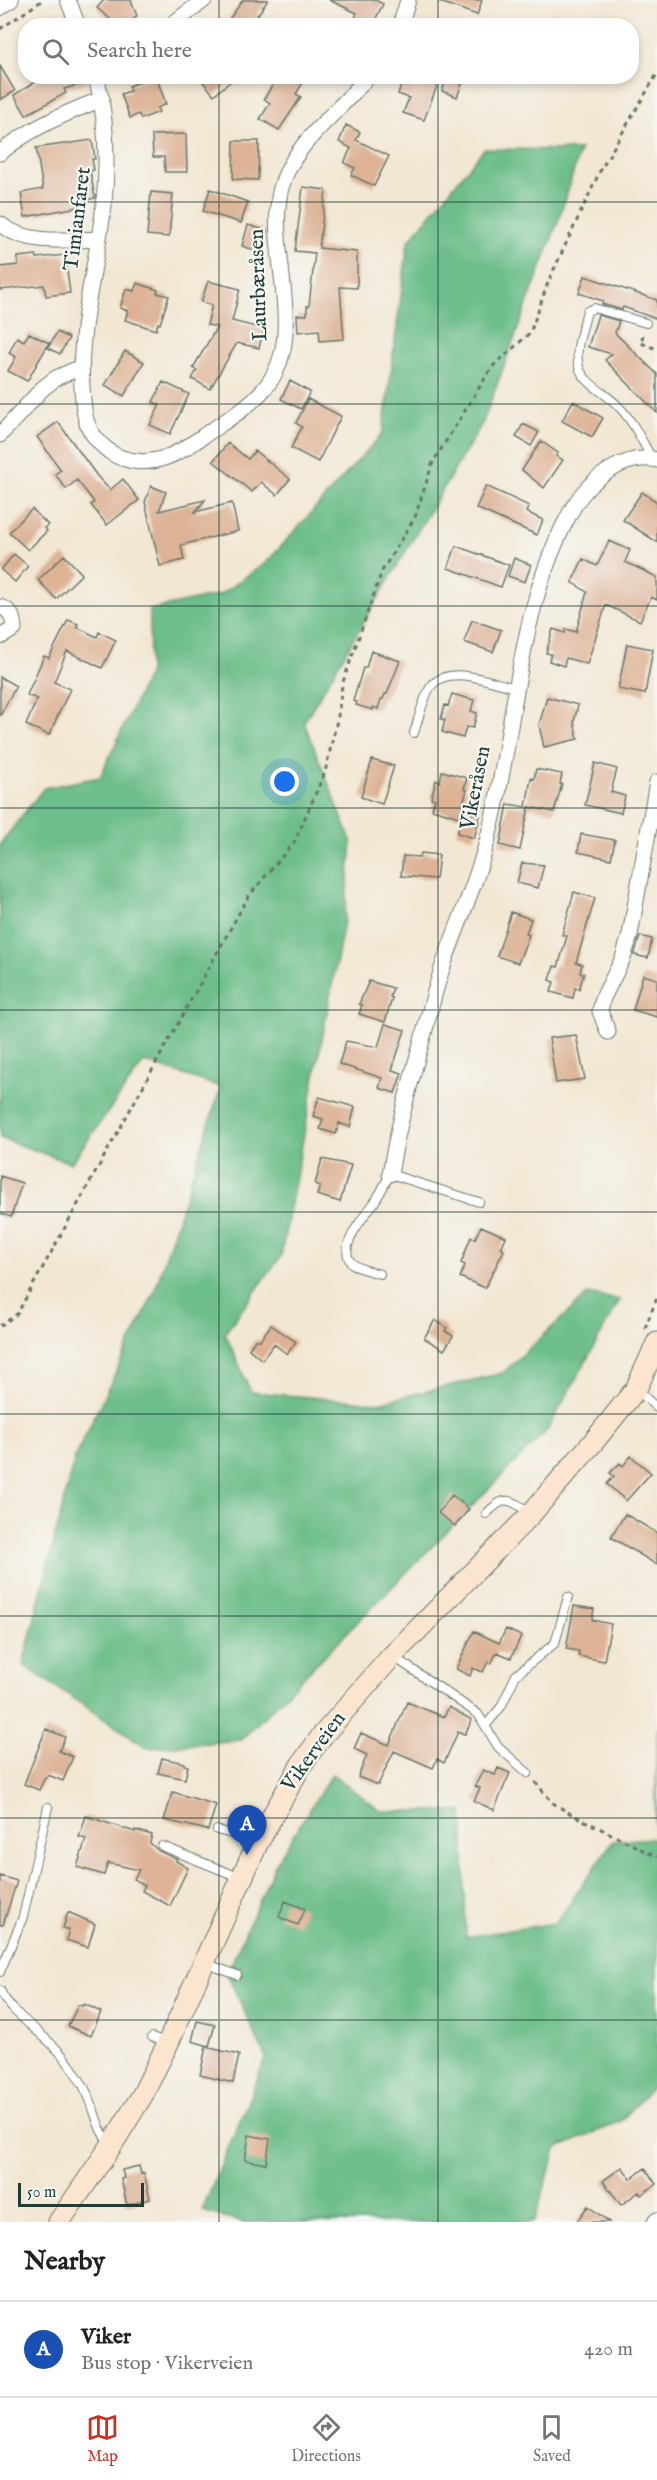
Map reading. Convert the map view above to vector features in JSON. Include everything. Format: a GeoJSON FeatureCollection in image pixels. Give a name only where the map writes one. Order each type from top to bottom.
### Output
{"type":"FeatureCollection","features":[{"type":"Feature","properties":{"kind":"main road","name":"Vikerveien"},"geometry":{"type":"LineString","coordinates":[[59,2222],[111,2146],[142,2094],[160,2040],[203,1963],[258,1842],[283,1794],[308,1755],[392,1656],[531,1514],[636,1389],[657,1343]]}},
{"type":"Feature","properties":{"kind":"street"},"geometry":{"type":"LineString","coordinates":[[0,8],[11,0]]}},
{"type":"Feature","properties":{"kind":"street"},"geometry":{"type":"LineString","coordinates":[[68,0],[75,18]]}},
{"type":"Feature","properties":{"kind":"street"},"geometry":{"type":"LineString","coordinates":[[180,18],[204,0]]}},
{"type":"Feature","properties":{"kind":"street"},"geometry":{"type":"LineString","coordinates":[[402,18],[408,0]]}},
{"type":"Feature","properties":{"kind":"street","name":"Timianfaret"},"geometry":{"type":"LineString","coordinates":[[81,367],[87,306],[104,205],[107,158],[102,99],[98,84]]}},
{"type":"Feature","properties":{"kind":"street","name":"Laurbæråsen"},"geometry":{"type":"LineString","coordinates":[[81,367],[87,424],[99,442],[120,458],[142,463],[164,460],[191,445],[248,405],[265,389],[277,370],[285,334],[277,229],[281,187],[289,167],[303,147],[361,84]]}},
{"type":"Feature","properties":{"kind":"street"},"geometry":{"type":"LineString","coordinates":[[0,153],[22,136],[102,99]]}},
{"type":"Feature","properties":{"kind":"street"},"geometry":{"type":"LineString","coordinates":[[0,224],[19,236],[45,239],[98,239]]}},
{"type":"Feature","properties":{"kind":"street"},"geometry":{"type":"LineString","coordinates":[[0,435],[42,389],[56,378],[81,367]]}},
{"type":"Feature","properties":{"kind":"street","name":"Vikeråsen"},"geometry":{"type":"LineString","coordinates":[[390,1174],[397,1127],[443,965],[476,882],[490,829],[530,616],[548,559],[575,504],[595,480],[615,467],[634,461],[654,459]]}},
{"type":"Feature","properties":{"kind":"street"},"geometry":{"type":"LineString","coordinates":[[0,607],[13,616],[14,629],[0,637]]}},
{"type":"Feature","properties":{"kind":"street"},"geometry":{"type":"LineString","coordinates":[[608,1032],[603,1021],[602,1004],[623,958],[630,935],[657,782]]}},
{"type":"Feature","properties":{"kind":"lane"},"geometry":{"type":"LineString","coordinates":[[646,323],[594,308],[587,311],[578,355],[579,368],[584,375],[620,407],[654,459]]}},
{"type":"Feature","properties":{"kind":"lane"},"geometry":{"type":"LineString","coordinates":[[414,733],[430,687],[442,677],[472,677],[516,688]]}},
{"type":"Feature","properties":{"kind":"lane"},"geometry":{"type":"LineString","coordinates":[[380,1274],[357,1266],[349,1260],[348,1253],[355,1227],[375,1201],[390,1174],[479,1202]]}},
{"type":"Feature","properties":{"kind":"lane"},"geometry":{"type":"LineString","coordinates":[[636,1389],[657,1408]]}},
{"type":"Feature","properties":{"kind":"lane"},"geometry":{"type":"LineString","coordinates":[[486,1514],[499,1501],[504,1500],[517,1504],[531,1514]]}},
{"type":"Feature","properties":{"kind":"lane"},"geometry":{"type":"LineString","coordinates":[[486,1725],[501,1707],[516,1675],[555,1643],[568,1597]]}},
{"type":"Feature","properties":{"kind":"lane"},"geometry":{"type":"LineString","coordinates":[[392,1656],[478,1714],[498,1747],[528,1773]]}},
{"type":"Feature","properties":{"kind":"lane"},"geometry":{"type":"LineString","coordinates":[[0,1972],[23,1917],[48,1807]]}},
{"type":"Feature","properties":{"kind":"lane"},"geometry":{"type":"LineString","coordinates":[[217,1830],[258,1842]]}},
{"type":"Feature","properties":{"kind":"lane"},"geometry":{"type":"LineString","coordinates":[[162,1846],[242,1878]]}},
{"type":"Feature","properties":{"kind":"lane"},"geometry":{"type":"LineString","coordinates":[[203,1963],[237,1975]]}},
{"type":"Feature","properties":{"kind":"lane"},"geometry":{"type":"LineString","coordinates":[[0,1990],[4,1999],[48,2038],[64,2058],[82,2084],[100,2132],[111,2146]]}},
{"type":"Feature","properties":{"kind":"path"},"geometry":{"type":"LineString","coordinates":[[0,30],[43,0]]}},
{"type":"Feature","properties":{"kind":"path"},"geometry":{"type":"LineString","coordinates":[[0,1326],[17,1314],[248,897],[295,841],[325,772],[338,716],[342,685],[382,571],[415,517],[433,462],[492,367],[530,333],[549,280],[601,169],[657,74]]}},
{"type":"Feature","properties":{"kind":"path"},"geometry":{"type":"LineString","coordinates":[[646,323],[641,343],[657,349]]}},
{"type":"Feature","properties":{"kind":"path"},"geometry":{"type":"LineString","coordinates":[[528,1773],[553,1803],[657,1857]]}},
{"type":"Feature","properties":{"kind":"green space"},"geometry":{"type":"Polygon","coordinates":[[[484,149],[580,150],[559,219],[483,422],[304,722],[352,843],[344,922],[281,1256],[225,1333],[251,1392],[377,1403],[503,1373],[588,1294],[620,1300],[548,1429],[241,1740],[148,1748],[23,1665],[75,1457],[154,1293],[221,1087],[144,1062],[71,1163],[0,1138],[0,844],[44,788],[100,777],[149,672],[150,610],[221,594],[267,562],[383,433],[408,242],[484,149]]]}},
{"type":"Feature","properties":{"kind":"green space"},"geometry":{"type":"Polygon","coordinates":[[[657,1728],[657,2082],[621,2121],[556,2149],[534,2222],[243,2222],[202,2211],[266,2058],[227,1974],[275,1865],[332,1774],[381,1811],[463,1811],[466,1937],[556,1923],[613,1841],[655,1838],[657,1728]]]}},
{"type":"Feature","properties":{"kind":"building"},"geometry":{"type":"Polygon","coordinates":[[[104,0],[131,0],[137,16],[109,18],[97,8],[104,0]]]}},
{"type":"Feature","properties":{"kind":"building"},"geometry":{"type":"Polygon","coordinates":[[[243,0],[268,0],[256,18],[230,18],[243,0]]]}},
{"type":"Feature","properties":{"kind":"building"},"geometry":{"type":"Polygon","coordinates":[[[329,0],[375,0],[383,4],[376,18],[355,18],[357,13],[329,0]]]}},
{"type":"Feature","properties":{"kind":"building"},"geometry":{"type":"Polygon","coordinates":[[[441,0],[482,0],[477,15],[440,2],[441,0]]]}},
{"type":"Feature","properties":{"kind":"building"},"geometry":{"type":"Polygon","coordinates":[[[0,66],[15,91],[0,100],[0,66]]]}},
{"type":"Feature","properties":{"kind":"building"},"geometry":{"type":"Polygon","coordinates":[[[32,84],[80,84],[64,89],[66,93],[26,115],[14,95],[32,84]]]}},
{"type":"Feature","properties":{"kind":"building"},"geometry":{"type":"Polygon","coordinates":[[[159,84],[166,104],[157,108],[159,112],[141,119],[139,114],[130,118],[121,94],[130,91],[129,86],[159,84]]]}},
{"type":"Feature","properties":{"kind":"building"},"geometry":{"type":"Polygon","coordinates":[[[205,84],[227,84],[214,95],[205,84]]]}},
{"type":"Feature","properties":{"kind":"building"},"geometry":{"type":"Polygon","coordinates":[[[273,84],[302,84],[296,94],[301,97],[279,130],[260,119],[270,103],[264,99],[273,84]]]}},
{"type":"Feature","properties":{"kind":"building"},"geometry":{"type":"Polygon","coordinates":[[[401,84],[437,86],[424,120],[403,113],[409,98],[398,94],[401,84]]]}},
{"type":"Feature","properties":{"kind":"building"},"geometry":{"type":"Polygon","coordinates":[[[445,84],[462,84],[457,97],[442,91],[445,84]]]}},
{"type":"Feature","properties":{"kind":"building"},"geometry":{"type":"Polygon","coordinates":[[[346,125],[360,132],[356,140],[389,156],[374,186],[351,175],[355,168],[344,163],[351,148],[339,142],[346,125]]]}},
{"type":"Feature","properties":{"kind":"building"},"geometry":{"type":"Polygon","coordinates":[[[186,134],[187,172],[165,172],[164,157],[153,157],[152,135],[186,134]]]}},
{"type":"Feature","properties":{"kind":"building"},"geometry":{"type":"Polygon","coordinates":[[[92,140],[95,159],[92,159],[94,170],[90,171],[95,198],[77,202],[78,207],[25,217],[21,193],[43,189],[36,148],[92,140]]]}},
{"type":"Feature","properties":{"kind":"building"},"geometry":{"type":"Polygon","coordinates":[[[234,141],[259,141],[258,180],[233,179],[234,141]]]}},
{"type":"Feature","properties":{"kind":"building"},"geometry":{"type":"Polygon","coordinates":[[[303,187],[326,190],[319,248],[357,252],[357,288],[340,287],[344,339],[320,341],[319,330],[298,332],[297,315],[307,315],[307,306],[309,306],[315,253],[295,251],[303,187]]]}},
{"type":"Feature","properties":{"kind":"building"},"geometry":{"type":"Polygon","coordinates":[[[210,189],[248,202],[241,223],[203,211],[210,189]]]}},
{"type":"Feature","properties":{"kind":"building"},"geometry":{"type":"Polygon","coordinates":[[[151,192],[173,194],[169,237],[147,235],[151,192]]]}},
{"type":"Feature","properties":{"kind":"building"},"geometry":{"type":"Polygon","coordinates":[[[248,225],[267,231],[260,252],[242,246],[248,225]]]}},
{"type":"Feature","properties":{"kind":"building"},"geometry":{"type":"Polygon","coordinates":[[[36,255],[37,258],[65,255],[70,293],[46,296],[44,285],[0,290],[0,267],[18,265],[18,257],[36,255]]]}},
{"type":"Feature","properties":{"kind":"building"},"geometry":{"type":"Polygon","coordinates":[[[585,276],[657,300],[657,319],[623,307],[622,310],[602,304],[603,301],[579,293],[585,276]]]}},
{"type":"Feature","properties":{"kind":"building"},"geometry":{"type":"Polygon","coordinates":[[[208,281],[240,289],[232,321],[264,329],[259,348],[237,343],[210,389],[192,379],[197,370],[193,368],[217,327],[207,325],[212,305],[201,302],[208,281]]]}},
{"type":"Feature","properties":{"kind":"building"},"geometry":{"type":"Polygon","coordinates":[[[137,283],[169,296],[156,330],[125,320],[128,311],[120,308],[126,289],[134,291],[137,283]]]}},
{"type":"Feature","properties":{"kind":"building"},"geometry":{"type":"Polygon","coordinates":[[[598,315],[619,321],[615,333],[657,374],[657,413],[605,360],[612,354],[588,347],[598,315]]]}},
{"type":"Feature","properties":{"kind":"building"},"geometry":{"type":"Polygon","coordinates":[[[57,332],[69,338],[60,354],[48,348],[57,332]]]}},
{"type":"Feature","properties":{"kind":"building"},"geometry":{"type":"Polygon","coordinates":[[[29,333],[49,343],[27,381],[8,371],[16,357],[9,353],[17,337],[24,341],[29,333]]]}},
{"type":"Feature","properties":{"kind":"building"},"geometry":{"type":"Polygon","coordinates":[[[125,351],[144,362],[124,396],[105,385],[125,351]]]}},
{"type":"Feature","properties":{"kind":"building"},"geometry":{"type":"Polygon","coordinates":[[[290,381],[310,392],[301,409],[281,399],[290,381]]]}},
{"type":"Feature","properties":{"kind":"building"},"geometry":{"type":"Polygon","coordinates":[[[163,382],[189,394],[170,434],[150,425],[160,405],[153,402],[163,382]]]}},
{"type":"Feature","properties":{"kind":"building"},"geometry":{"type":"Polygon","coordinates":[[[308,399],[341,416],[318,462],[291,448],[302,427],[296,423],[308,399]]]}},
{"type":"Feature","properties":{"kind":"building"},"geometry":{"type":"Polygon","coordinates":[[[573,401],[603,418],[592,437],[562,421],[573,401]]]}},
{"type":"Feature","properties":{"kind":"building"},"geometry":{"type":"Polygon","coordinates":[[[58,422],[97,476],[110,490],[123,479],[139,500],[107,525],[91,505],[94,502],[77,480],[66,489],[55,474],[61,470],[37,437],[58,422]]]}},
{"type":"Feature","properties":{"kind":"building"},"geometry":{"type":"Polygon","coordinates":[[[523,424],[539,432],[531,446],[516,437],[523,424]]]}},
{"type":"Feature","properties":{"kind":"building"},"geometry":{"type":"Polygon","coordinates":[[[541,441],[558,453],[556,456],[563,460],[544,488],[522,470],[541,441]]]}},
{"type":"Feature","properties":{"kind":"building"},"geometry":{"type":"Polygon","coordinates":[[[228,443],[248,459],[255,451],[290,479],[277,495],[261,482],[252,492],[213,461],[228,443]]]}},
{"type":"Feature","properties":{"kind":"building"},"geometry":{"type":"Polygon","coordinates":[[[151,486],[166,492],[159,511],[205,500],[195,512],[232,503],[238,531],[181,545],[184,560],[160,566],[145,502],[151,486]]]}},
{"type":"Feature","properties":{"kind":"building"},"geometry":{"type":"Polygon","coordinates":[[[486,486],[529,506],[526,512],[543,520],[537,535],[476,508],[486,486]]]}},
{"type":"Feature","properties":{"kind":"building"},"geometry":{"type":"Polygon","coordinates":[[[642,492],[657,502],[657,542],[623,520],[642,492]]]}},
{"type":"Feature","properties":{"kind":"building"},"geometry":{"type":"Polygon","coordinates":[[[32,509],[48,525],[44,528],[47,531],[28,550],[9,532],[32,509]]]}},
{"type":"Feature","properties":{"kind":"building"},"geometry":{"type":"Polygon","coordinates":[[[609,541],[630,550],[625,562],[657,577],[657,600],[651,597],[640,621],[606,605],[587,664],[566,658],[564,666],[549,661],[551,654],[546,653],[553,629],[565,633],[566,629],[576,632],[587,592],[572,582],[583,559],[597,566],[609,541]]]}},
{"type":"Feature","properties":{"kind":"building"},"geometry":{"type":"Polygon","coordinates":[[[456,546],[509,565],[501,587],[448,568],[456,546]]]}},
{"type":"Feature","properties":{"kind":"building"},"geometry":{"type":"Polygon","coordinates":[[[14,554],[28,566],[15,582],[1,570],[14,554]]]}},
{"type":"Feature","properties":{"kind":"building"},"geometry":{"type":"Polygon","coordinates":[[[64,555],[82,574],[56,599],[38,580],[64,555]]]}},
{"type":"Feature","properties":{"kind":"building"},"geometry":{"type":"Polygon","coordinates":[[[514,558],[531,565],[525,582],[508,576],[514,558]]]}},
{"type":"Feature","properties":{"kind":"building"},"geometry":{"type":"Polygon","coordinates":[[[68,620],[97,637],[99,632],[116,640],[102,668],[67,651],[54,682],[70,689],[49,735],[26,725],[37,699],[27,695],[44,656],[49,658],[68,620]]]}},
{"type":"Feature","properties":{"kind":"building"},"geometry":{"type":"Polygon","coordinates":[[[472,620],[501,630],[493,652],[464,642],[472,620]]]}},
{"type":"Feature","properties":{"kind":"building"},"geometry":{"type":"Polygon","coordinates":[[[627,644],[653,649],[645,694],[618,689],[627,644]]]}},
{"type":"Feature","properties":{"kind":"building"},"geometry":{"type":"Polygon","coordinates":[[[371,651],[400,661],[387,694],[381,699],[378,709],[373,707],[373,710],[356,705],[357,702],[353,701],[371,651]]]}},
{"type":"Feature","properties":{"kind":"building"},"geometry":{"type":"Polygon","coordinates":[[[0,677],[16,686],[0,716],[0,677]]]}},
{"type":"Feature","properties":{"kind":"building"},"geometry":{"type":"Polygon","coordinates":[[[452,694],[474,700],[471,711],[477,713],[473,728],[466,727],[463,738],[442,732],[445,720],[441,719],[445,705],[448,706],[452,694]]]}},
{"type":"Feature","properties":{"kind":"building"},"geometry":{"type":"Polygon","coordinates":[[[547,697],[578,705],[574,722],[578,739],[544,747],[539,725],[547,697]]]}},
{"type":"Feature","properties":{"kind":"building"},"geometry":{"type":"Polygon","coordinates":[[[372,760],[394,766],[382,804],[361,797],[372,760]]]}},
{"type":"Feature","properties":{"kind":"building"},"geometry":{"type":"Polygon","coordinates":[[[595,763],[617,769],[611,792],[625,796],[621,813],[585,805],[595,763]]]}},
{"type":"Feature","properties":{"kind":"building"},"geometry":{"type":"Polygon","coordinates":[[[536,769],[562,774],[560,784],[562,784],[554,812],[529,807],[520,850],[500,845],[508,804],[526,807],[531,778],[534,779],[536,769]]]}},
{"type":"Feature","properties":{"kind":"building"},"geometry":{"type":"Polygon","coordinates":[[[442,771],[467,778],[464,789],[467,790],[459,817],[432,809],[435,799],[431,798],[436,780],[440,782],[442,771]]]}},
{"type":"Feature","properties":{"kind":"building"},"geometry":{"type":"Polygon","coordinates":[[[463,811],[480,816],[474,838],[457,833],[463,811]]]}},
{"type":"Feature","properties":{"kind":"building"},"geometry":{"type":"Polygon","coordinates":[[[581,834],[615,840],[611,859],[578,852],[581,834]]]}},
{"type":"Feature","properties":{"kind":"building"},"geometry":{"type":"Polygon","coordinates":[[[421,853],[439,855],[436,879],[401,876],[403,856],[420,857],[421,853]]]}},
{"type":"Feature","properties":{"kind":"building"},"geometry":{"type":"Polygon","coordinates":[[[522,863],[544,865],[538,888],[517,883],[522,863]]]}},
{"type":"Feature","properties":{"kind":"building"},"geometry":{"type":"Polygon","coordinates":[[[574,892],[595,898],[576,963],[582,964],[580,973],[584,974],[579,989],[575,988],[573,998],[551,992],[554,982],[550,980],[554,966],[558,967],[567,936],[562,935],[574,892]]]}},
{"type":"Feature","properties":{"kind":"building"},"geometry":{"type":"Polygon","coordinates":[[[511,912],[531,919],[526,934],[529,935],[518,963],[497,956],[511,912]]]}},
{"type":"Feature","properties":{"kind":"building"},"geometry":{"type":"Polygon","coordinates":[[[640,936],[652,939],[648,958],[634,955],[640,936]]]}},
{"type":"Feature","properties":{"kind":"building"},"geometry":{"type":"Polygon","coordinates":[[[643,975],[657,979],[657,1017],[633,1010],[643,975]]]}},
{"type":"Feature","properties":{"kind":"building"},"geometry":{"type":"Polygon","coordinates":[[[369,981],[393,988],[385,1022],[359,1014],[362,1005],[359,1004],[369,981]]]}},
{"type":"Feature","properties":{"kind":"building"},"geometry":{"type":"Polygon","coordinates":[[[385,1024],[405,1030],[392,1070],[402,1073],[395,1093],[379,1088],[382,1078],[339,1064],[346,1041],[378,1047],[385,1024]]]}},
{"type":"Feature","properties":{"kind":"building"},"geometry":{"type":"Polygon","coordinates":[[[576,1035],[585,1079],[556,1083],[549,1038],[576,1035]]]}},
{"type":"Feature","properties":{"kind":"building"},"geometry":{"type":"Polygon","coordinates":[[[319,1097],[355,1107],[350,1127],[339,1123],[336,1134],[320,1129],[323,1119],[313,1116],[319,1097]]]}},
{"type":"Feature","properties":{"kind":"building"},"geometry":{"type":"Polygon","coordinates":[[[322,1159],[351,1165],[340,1202],[317,1195],[320,1186],[315,1184],[322,1159]]]}},
{"type":"Feature","properties":{"kind":"building"},"geometry":{"type":"Polygon","coordinates":[[[0,1176],[22,1183],[11,1217],[0,1213],[0,1176]]]}},
{"type":"Feature","properties":{"kind":"building"},"geometry":{"type":"Polygon","coordinates":[[[481,1226],[506,1237],[501,1248],[504,1250],[485,1288],[460,1277],[465,1265],[461,1263],[471,1237],[475,1239],[481,1226]]]}},
{"type":"Feature","properties":{"kind":"building"},"geometry":{"type":"Polygon","coordinates":[[[435,1320],[447,1328],[445,1331],[453,1336],[444,1350],[424,1338],[435,1320]]]}},
{"type":"Feature","properties":{"kind":"building"},"geometry":{"type":"Polygon","coordinates":[[[271,1325],[296,1342],[287,1354],[274,1344],[262,1360],[249,1349],[255,1340],[260,1340],[271,1325]]]}},
{"type":"Feature","properties":{"kind":"building"},"geometry":{"type":"Polygon","coordinates":[[[631,1456],[651,1473],[626,1501],[607,1484],[614,1476],[610,1473],[620,1463],[623,1466],[631,1456]]]}},
{"type":"Feature","properties":{"kind":"building"},"geometry":{"type":"Polygon","coordinates":[[[452,1495],[469,1509],[455,1526],[438,1513],[452,1495]]]}},
{"type":"Feature","properties":{"kind":"building"},"geometry":{"type":"Polygon","coordinates":[[[625,1514],[657,1533],[657,1565],[611,1537],[625,1514]]]}},
{"type":"Feature","properties":{"kind":"building"},"geometry":{"type":"Polygon","coordinates":[[[574,1606],[594,1609],[592,1620],[611,1624],[604,1661],[578,1656],[579,1651],[566,1649],[574,1606]]]}},
{"type":"Feature","properties":{"kind":"building"},"geometry":{"type":"Polygon","coordinates":[[[506,1629],[521,1636],[511,1658],[497,1652],[491,1664],[488,1662],[483,1672],[473,1668],[470,1676],[456,1669],[474,1631],[499,1643],[506,1629]]]}},
{"type":"Feature","properties":{"kind":"building"},"geometry":{"type":"Polygon","coordinates":[[[407,1702],[444,1717],[449,1707],[472,1720],[465,1734],[458,1732],[444,1763],[437,1759],[433,1768],[394,1751],[378,1785],[358,1777],[367,1755],[354,1749],[361,1733],[389,1745],[407,1702]]]}},
{"type":"Feature","properties":{"kind":"building"},"geometry":{"type":"Polygon","coordinates":[[[46,1729],[65,1737],[59,1751],[73,1757],[63,1781],[48,1775],[39,1790],[24,1784],[46,1729]]]}},
{"type":"Feature","properties":{"kind":"building"},"geometry":{"type":"Polygon","coordinates":[[[162,1758],[188,1766],[185,1779],[158,1773],[162,1758]]]}},
{"type":"Feature","properties":{"kind":"building"},"geometry":{"type":"Polygon","coordinates":[[[498,1768],[510,1773],[494,1810],[474,1801],[480,1788],[475,1786],[483,1770],[495,1775],[498,1768]]]}},
{"type":"Feature","properties":{"kind":"building"},"geometry":{"type":"Polygon","coordinates":[[[173,1792],[216,1805],[208,1830],[164,1820],[173,1792]]]}},
{"type":"Feature","properties":{"kind":"building"},"geometry":{"type":"Polygon","coordinates":[[[86,1816],[135,1832],[135,1830],[152,1835],[150,1843],[188,1868],[170,1906],[142,1891],[145,1885],[134,1879],[139,1870],[108,1863],[104,1875],[77,1867],[86,1839],[79,1837],[86,1816]]]}},
{"type":"Feature","properties":{"kind":"building"},"geometry":{"type":"Polygon","coordinates":[[[0,1876],[17,1881],[3,1925],[0,1925],[0,1876]]]}},
{"type":"Feature","properties":{"kind":"building"},"geometry":{"type":"Polygon","coordinates":[[[285,1901],[305,1909],[298,1925],[279,1917],[285,1901]]]}},
{"type":"Feature","properties":{"kind":"building"},"geometry":{"type":"Polygon","coordinates":[[[68,1912],[95,1924],[88,1947],[66,1940],[69,1930],[63,1928],[68,1912]]]}},
{"type":"Feature","properties":{"kind":"building"},"geometry":{"type":"Polygon","coordinates":[[[84,2004],[101,2012],[91,2036],[68,2026],[78,2005],[84,2004]]]}},
{"type":"Feature","properties":{"kind":"building"},"geometry":{"type":"Polygon","coordinates":[[[197,2021],[215,2025],[209,2046],[192,2041],[197,2021]]]}},
{"type":"Feature","properties":{"kind":"building"},"geometry":{"type":"Polygon","coordinates":[[[206,2047],[239,2055],[233,2083],[200,2075],[206,2047]]]}},
{"type":"Feature","properties":{"kind":"building"},"geometry":{"type":"Polygon","coordinates":[[[249,2135],[270,2139],[266,2164],[245,2160],[249,2135]]]}},
{"type":"Feature","properties":{"kind":"building"},"geometry":{"type":"Polygon","coordinates":[[[139,2166],[141,2174],[144,2173],[150,2199],[127,2205],[121,2179],[124,2178],[122,2170],[139,2166]]]}},
{"type":"Feature","properties":{"kind":"building"},"geometry":{"type":"Polygon","coordinates":[[[622,2167],[631,2179],[645,2168],[656,2184],[641,2195],[639,2192],[621,2205],[603,2181],[622,2167]]]}},
{"type":"Feature","properties":{"kind":"building"},"geometry":{"type":"Polygon","coordinates":[[[588,2206],[609,2222],[576,2222],[588,2206]]]}},
{"type":"Feature","properties":{"kind":"place","name":"Viker"},"geometry":{"type":"Point","coordinates":[247,1855]}}]}
